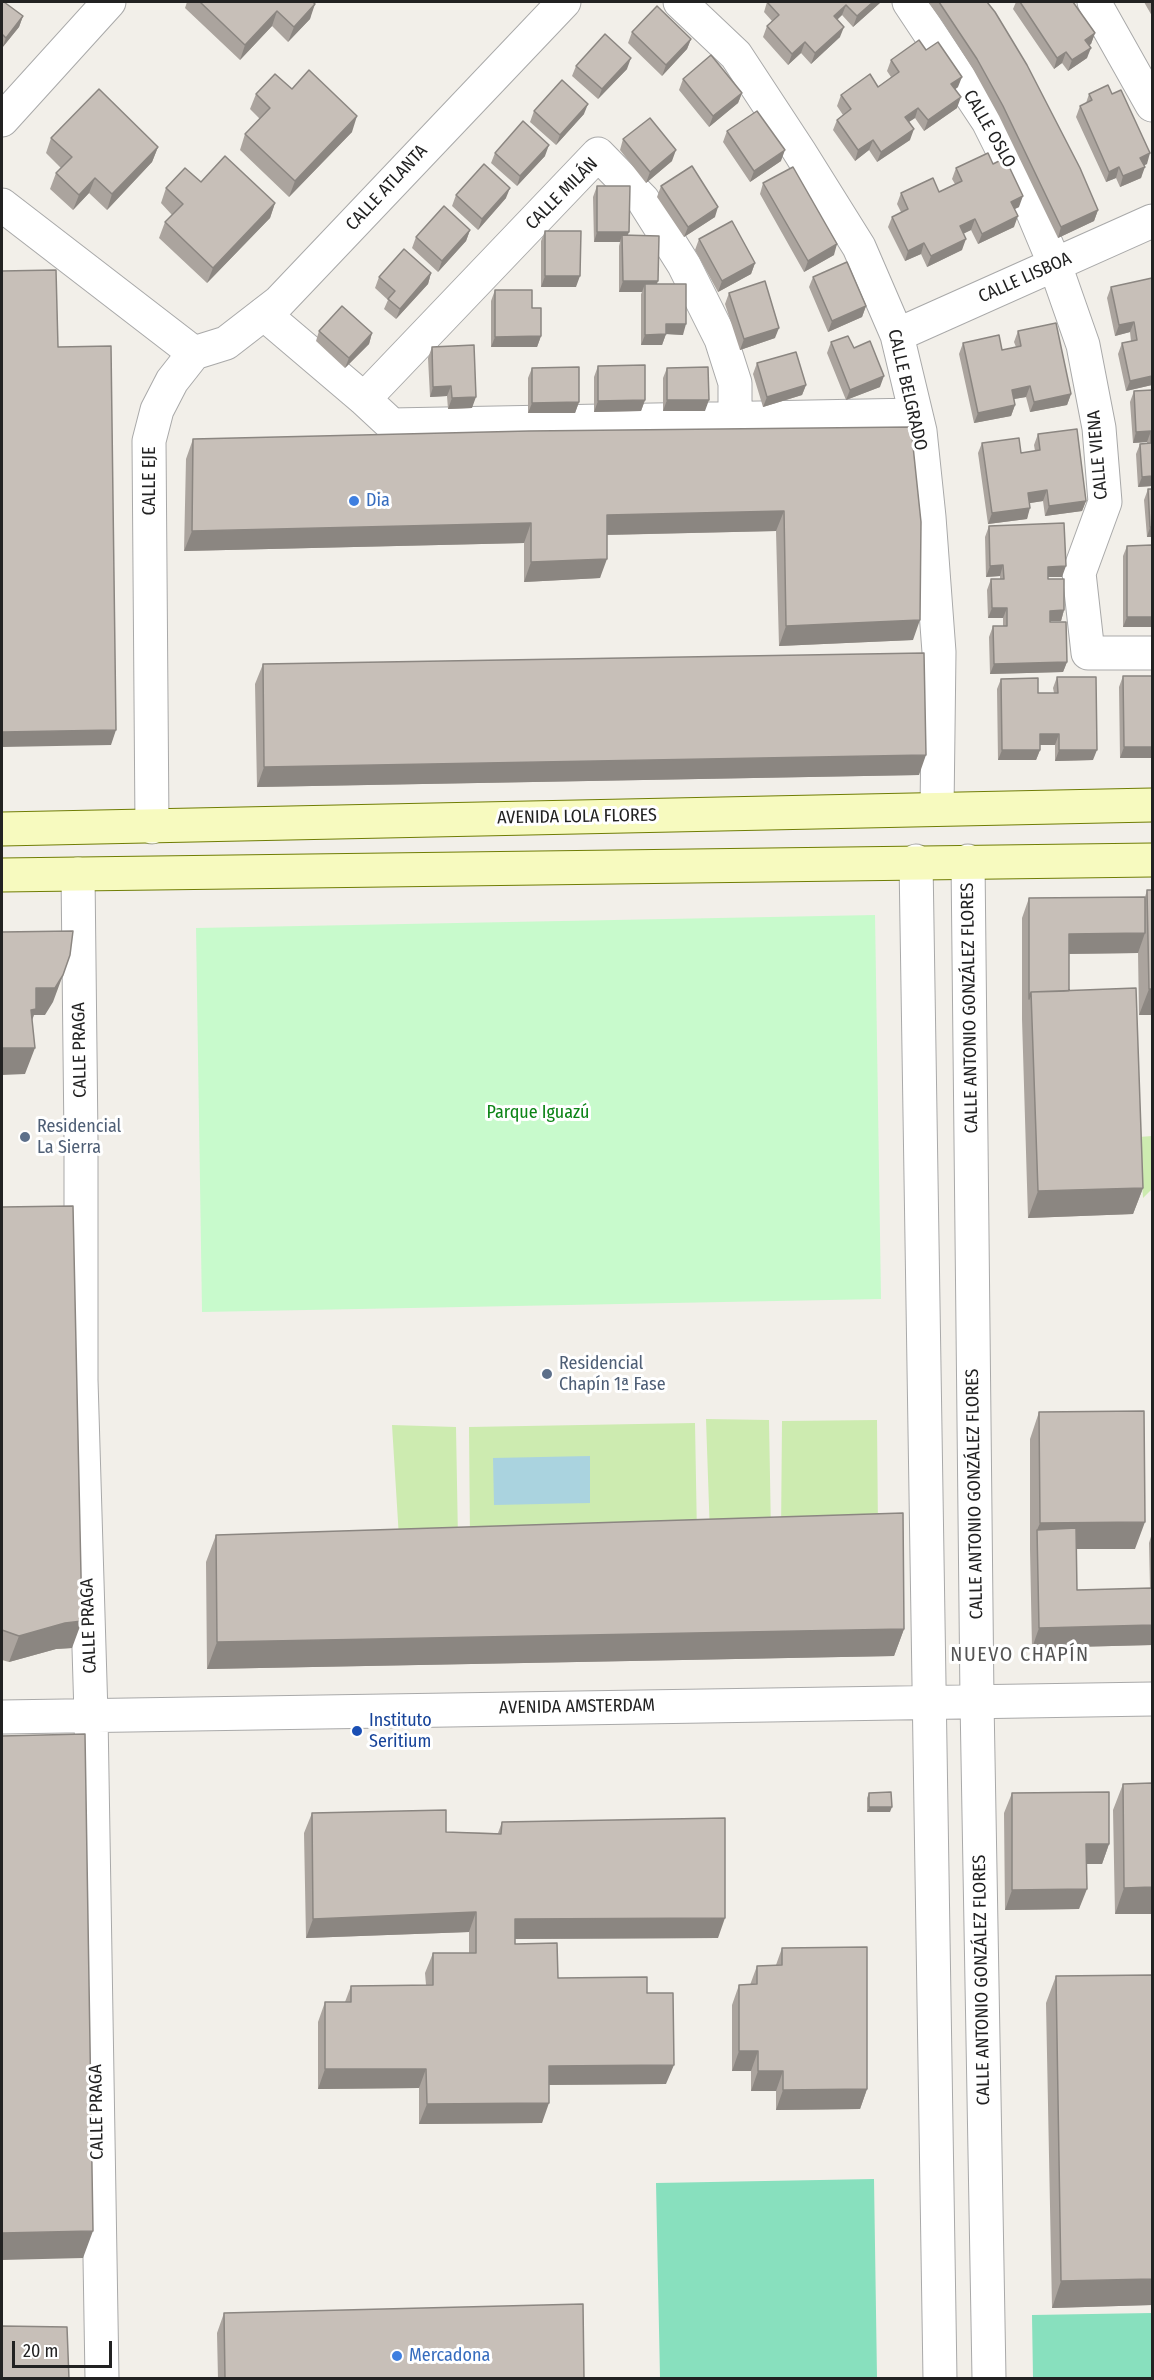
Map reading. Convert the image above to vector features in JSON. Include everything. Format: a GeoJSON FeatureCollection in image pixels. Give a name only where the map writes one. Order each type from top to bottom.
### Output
{"type":"FeatureCollection","features":[{"type":"Feature","properties":{"kind":"main road","name":"AVENIDA LOLA FLORES"},"geometry":{"type":"LineString","coordinates":[[2,830],[1152,805]]}},
{"type":"Feature","properties":{"kind":"main road"},"geometry":{"type":"LineString","coordinates":[[2,875],[916,861],[1152,860]]}},
{"type":"Feature","properties":{"kind":"street"},"geometry":{"type":"LineString","coordinates":[[2,120],[109,2]]}},
{"type":"Feature","properties":{"kind":"street","name":"CALLE ATLANTA"},"geometry":{"type":"LineString","coordinates":[[194,353],[226,343],[279,302],[564,2]]}},
{"type":"Feature","properties":{"kind":"street","name":"CALLE BELGRADO"},"geometry":{"type":"LineString","coordinates":[[680,2],[736,55],[800,151],[859,247],[897,335],[920,431],[929,517],[939,652],[937,809]]}},
{"type":"Feature","properties":{"kind":"street","name":"CALLE OSLO"},"geometry":{"type":"LineString","coordinates":[[909,2],[987,122],[1029,203],[1055,265]]}},
{"type":"Feature","properties":{"kind":"street"},"geometry":{"type":"LineString","coordinates":[[1094,2],[1152,105]]}},
{"type":"Feature","properties":{"kind":"street","name":"CALLE MILÁN"},"geometry":{"type":"LineString","coordinates":[[364,399],[598,154],[643,200],[684,265],[721,339],[735,383],[735,419]]}},
{"type":"Feature","properties":{"kind":"street"},"geometry":{"type":"LineString","coordinates":[[2,205],[194,353]]}},
{"type":"Feature","properties":{"kind":"street","name":"CALLE LISBOA"},"geometry":{"type":"LineString","coordinates":[[897,335],[1152,221]]}},
{"type":"Feature","properties":{"kind":"street","name":"CALLE VIENA"},"geometry":{"type":"LineString","coordinates":[[1055,265],[1083,345],[1100,439],[1105,502],[1079,573],[1088,653],[1152,653]]}},
{"type":"Feature","properties":{"kind":"street"},"geometry":{"type":"LineString","coordinates":[[264,314],[392,425],[916,415]]}},
{"type":"Feature","properties":{"kind":"street","name":"CALLE EJE"},"geometry":{"type":"LineString","coordinates":[[152,827],[149,441],[157,410],[172,381],[194,353]]}},
{"type":"Feature","properties":{"kind":"street"},"geometry":{"type":"LineString","coordinates":[[916,861],[940,2379]]}},
{"type":"Feature","properties":{"kind":"street","name":"CALLE ANTONIO GONZÁLEZ FLORES"},"geometry":{"type":"LineString","coordinates":[[968,861],[977,1701],[989,2379]]}},
{"type":"Feature","properties":{"kind":"street","name":"CALLE PRAGA"},"geometry":{"type":"LineString","coordinates":[[78,874],[81,1380],[91,1714],[102,2379]]}},
{"type":"Feature","properties":{"kind":"street","name":"AVENIDA AMSTERDAM"},"geometry":{"type":"LineString","coordinates":[[2,1717],[1152,1699]]}},
{"type":"Feature","properties":{"kind":"green space","name":"Parque Iguazú"},"geometry":{"type":"Polygon","coordinates":[[[875,915],[881,1299],[202,1312],[196,928],[875,915]]]}},
{"type":"Feature","properties":{"kind":"green space"},"geometry":{"type":"Polygon","coordinates":[[[1152,1136],[1152,1189],[1143,1198],[1139,1137],[1152,1136]]]}},
{"type":"Feature","properties":{"kind":"green space"},"geometry":{"type":"Polygon","coordinates":[[[706,1419],[769,1420],[771,1534],[710,1536],[706,1419]]]}},
{"type":"Feature","properties":{"kind":"green space"},"geometry":{"type":"Polygon","coordinates":[[[877,1420],[878,1532],[781,1535],[782,1421],[877,1420]]]}},
{"type":"Feature","properties":{"kind":"green space"},"geometry":{"type":"Polygon","coordinates":[[[695,1423],[697,1537],[470,1540],[469,1427],[695,1423]]]}},
{"type":"Feature","properties":{"kind":"green space"},"geometry":{"type":"Polygon","coordinates":[[[392,1425],[456,1427],[458,1540],[399,1538],[392,1425]]]}},
{"type":"Feature","properties":{"kind":"green space"},"geometry":{"type":"Polygon","coordinates":[[[874,2179],[877,2378],[660,2378],[656,2183],[874,2179]]]}},
{"type":"Feature","properties":{"kind":"green space"},"geometry":{"type":"Polygon","coordinates":[[[1152,2313],[1152,2378],[1033,2378],[1032,2315],[1152,2313]]]}},
{"type":"Feature","properties":{"kind":"water"},"geometry":{"type":"Polygon","coordinates":[[[590,1456],[590,1503],[494,1505],[493,1458],[590,1456]]]}},
{"type":"Feature","properties":{"kind":"building"},"geometry":{"type":"Polygon","coordinates":[[[2,2],[23,16],[6,38],[2,34],[2,2]]]}},
{"type":"Feature","properties":{"kind":"building"},"geometry":{"type":"Polygon","coordinates":[[[200,2],[313,2],[315,4],[294,27],[277,11],[245,45],[200,2]]]}},
{"type":"Feature","properties":{"kind":"building"},"geometry":{"type":"Polygon","coordinates":[[[767,2],[873,2],[857,16],[846,5],[834,16],[844,27],[815,53],[805,42],[792,54],[767,26],[779,15],[767,2]]]}},
{"type":"Feature","properties":{"kind":"building"},"geometry":{"type":"Polygon","coordinates":[[[939,2],[987,2],[995,12],[1027,65],[1080,168],[1098,210],[1061,227],[1003,106],[977,59],[939,2]]]}},
{"type":"Feature","properties":{"kind":"building"},"geometry":{"type":"Polygon","coordinates":[[[1020,2],[1073,2],[1095,33],[1085,40],[1091,48],[1072,60],[1066,52],[1057,58],[1020,2]]]}},
{"type":"Feature","properties":{"kind":"building"},"geometry":{"type":"Polygon","coordinates":[[[657,6],[691,39],[666,65],[632,32],[657,6]]]}},
{"type":"Feature","properties":{"kind":"building"},"geometry":{"type":"Polygon","coordinates":[[[605,34],[631,58],[602,89],[576,66],[605,34]]]}},
{"type":"Feature","properties":{"kind":"building"},"geometry":{"type":"Polygon","coordinates":[[[919,40],[926,50],[938,42],[962,77],[951,84],[961,97],[928,120],[918,108],[905,117],[914,129],[881,152],[873,140],[858,150],[837,120],[851,109],[841,95],[870,74],[878,87],[899,72],[891,60],[919,40]]]}},
{"type":"Feature","properties":{"kind":"building"},"geometry":{"type":"Polygon","coordinates":[[[711,55],[742,93],[713,116],[683,79],[711,55]]]}},
{"type":"Feature","properties":{"kind":"building"},"geometry":{"type":"Polygon","coordinates":[[[309,70],[357,116],[295,181],[245,134],[270,108],[256,94],[275,74],[292,89],[309,70]]]}},
{"type":"Feature","properties":{"kind":"building"},"geometry":{"type":"Polygon","coordinates":[[[562,80],[588,104],[560,135],[534,111],[562,80]]]}},
{"type":"Feature","properties":{"kind":"building"},"geometry":{"type":"Polygon","coordinates":[[[1108,85],[1112,94],[1121,90],[1150,153],[1140,158],[1145,167],[1123,176],[1119,167],[1109,172],[1080,106],[1092,100],[1089,94],[1108,85]]]}},
{"type":"Feature","properties":{"kind":"building"},"geometry":{"type":"Polygon","coordinates":[[[99,89],[158,147],[112,194],[95,178],[79,195],[56,173],[72,157],[51,138],[99,89]]]}},
{"type":"Feature","properties":{"kind":"building"},"geometry":{"type":"Polygon","coordinates":[[[757,111],[785,150],[754,171],[727,131],[757,111]]]}},
{"type":"Feature","properties":{"kind":"building"},"geometry":{"type":"Polygon","coordinates":[[[650,118],[676,150],[650,172],[623,139],[650,118]]]}},
{"type":"Feature","properties":{"kind":"building"},"geometry":{"type":"Polygon","coordinates":[[[523,121],[549,145],[520,176],[495,153],[523,121]]]}},
{"type":"Feature","properties":{"kind":"building"},"geometry":{"type":"Polygon","coordinates":[[[988,153],[993,164],[1005,158],[1023,196],[1011,202],[1018,216],[982,234],[975,219],[960,226],[966,239],[931,256],[924,243],[908,251],[892,217],[908,209],[901,193],[933,178],[939,192],[962,181],[956,168],[988,153]]]}},
{"type":"Feature","properties":{"kind":"building"},"geometry":{"type":"Polygon","coordinates":[[[225,156],[275,203],[213,268],[165,222],[183,204],[166,188],[185,168],[201,182],[225,156]]]}},
{"type":"Feature","properties":{"kind":"building"},"geometry":{"type":"Polygon","coordinates":[[[484,164],[510,188],[482,219],[456,195],[484,164]]]}},
{"type":"Feature","properties":{"kind":"building"},"geometry":{"type":"Polygon","coordinates":[[[692,166],[718,207],[688,227],[661,186],[692,166]]]}},
{"type":"Feature","properties":{"kind":"building"},"geometry":{"type":"Polygon","coordinates":[[[793,167],[837,244],[808,261],[763,183],[793,167]]]}},
{"type":"Feature","properties":{"kind":"building"},"geometry":{"type":"Polygon","coordinates":[[[597,186],[630,186],[629,232],[597,232],[597,186]]]}},
{"type":"Feature","properties":{"kind":"building"},"geometry":{"type":"Polygon","coordinates":[[[444,206],[470,230],[442,261],[416,237],[444,206]]]}},
{"type":"Feature","properties":{"kind":"building"},"geometry":{"type":"Polygon","coordinates":[[[732,221],[755,263],[722,281],[699,239],[732,221]]]}},
{"type":"Feature","properties":{"kind":"building"},"geometry":{"type":"Polygon","coordinates":[[[545,231],[581,231],[580,276],[545,276],[545,231]]]}},
{"type":"Feature","properties":{"kind":"building"},"geometry":{"type":"Polygon","coordinates":[[[622,235],[659,236],[658,281],[623,281],[622,235]]]}},
{"type":"Feature","properties":{"kind":"building"},"geometry":{"type":"Polygon","coordinates":[[[404,249],[431,273],[400,309],[388,299],[395,291],[379,277],[404,249]]]}},
{"type":"Feature","properties":{"kind":"building"},"geometry":{"type":"Polygon","coordinates":[[[847,262],[866,306],[832,321],[813,277],[847,262]]]}},
{"type":"Feature","properties":{"kind":"building"},"geometry":{"type":"Polygon","coordinates":[[[56,270],[58,347],[111,346],[116,730],[2,732],[2,271],[56,270]]]}},
{"type":"Feature","properties":{"kind":"building"},"geometry":{"type":"Polygon","coordinates":[[[1152,278],[1152,376],[1130,381],[1122,343],[1137,340],[1134,322],[1119,325],[1111,287],[1152,278]]]}},
{"type":"Feature","properties":{"kind":"building"},"geometry":{"type":"Polygon","coordinates":[[[765,281],[779,328],[744,339],[729,293],[765,281]]]}},
{"type":"Feature","properties":{"kind":"building"},"geometry":{"type":"Polygon","coordinates":[[[645,284],[686,284],[686,324],[666,324],[666,334],[645,335],[645,284]]]}},
{"type":"Feature","properties":{"kind":"building"},"geometry":{"type":"Polygon","coordinates":[[[495,290],[532,290],[532,308],[541,308],[541,336],[495,337],[495,290]]]}},
{"type":"Feature","properties":{"kind":"building"},"geometry":{"type":"Polygon","coordinates":[[[342,306],[372,333],[349,358],[319,331],[342,306]]]}},
{"type":"Feature","properties":{"kind":"building"},"geometry":{"type":"Polygon","coordinates":[[[1056,323],[1071,394],[1034,402],[1030,386],[1012,390],[1015,405],[978,413],[963,343],[999,335],[1002,350],[1021,346],[1018,331],[1056,323]]]}},
{"type":"Feature","properties":{"kind":"building"},"geometry":{"type":"Polygon","coordinates":[[[848,336],[854,348],[870,341],[884,376],[850,390],[831,342],[848,336]]]}},
{"type":"Feature","properties":{"kind":"building"},"geometry":{"type":"Polygon","coordinates":[[[474,345],[476,397],[452,398],[451,386],[433,387],[432,347],[474,345]]]}},
{"type":"Feature","properties":{"kind":"building"},"geometry":{"type":"Polygon","coordinates":[[[796,352],[806,385],[767,397],[757,363],[796,352]]]}},
{"type":"Feature","properties":{"kind":"building"},"geometry":{"type":"Polygon","coordinates":[[[645,365],[645,400],[598,401],[598,366],[645,365]]]}},
{"type":"Feature","properties":{"kind":"building"},"geometry":{"type":"Polygon","coordinates":[[[579,367],[579,402],[532,403],[532,368],[579,367]]]}},
{"type":"Feature","properties":{"kind":"building"},"geometry":{"type":"Polygon","coordinates":[[[708,367],[709,400],[667,400],[667,368],[708,367]]]}},
{"type":"Feature","properties":{"kind":"building"},"geometry":{"type":"Polygon","coordinates":[[[1152,390],[1152,476],[1142,477],[1140,444],[1151,443],[1151,431],[1136,432],[1134,391],[1152,390]]]}},
{"type":"Feature","properties":{"kind":"building"},"geometry":{"type":"Polygon","coordinates":[[[911,427],[921,522],[920,620],[786,626],[784,511],[607,515],[607,559],[531,562],[531,523],[192,531],[193,439],[529,431],[911,427]]]}},
{"type":"Feature","properties":{"kind":"building"},"geometry":{"type":"Polygon","coordinates":[[[1077,429],[1086,501],[1049,506],[1047,490],[1028,493],[1030,508],[992,513],[982,443],[1019,438],[1021,453],[1040,450],[1038,434],[1077,429]]]}},
{"type":"Feature","properties":{"kind":"building"},"geometry":{"type":"Polygon","coordinates":[[[1148,489],[1152,489],[1152,527],[1150,527],[1148,489]]]}},
{"type":"Feature","properties":{"kind":"building"},"geometry":{"type":"Polygon","coordinates":[[[1064,523],[1066,566],[1048,567],[1048,579],[1064,579],[1064,610],[1050,611],[1050,622],[1066,622],[1067,662],[994,664],[993,626],[1007,626],[1007,608],[992,608],[991,579],[1004,579],[1003,565],[990,566],[989,526],[1064,523]]]}},
{"type":"Feature","properties":{"kind":"building"},"geometry":{"type":"Polygon","coordinates":[[[1152,545],[1152,617],[1127,617],[1127,546],[1152,545]]]}},
{"type":"Feature","properties":{"kind":"building"},"geometry":{"type":"Polygon","coordinates":[[[924,653],[926,755],[264,767],[263,664],[924,653]]]}},
{"type":"Feature","properties":{"kind":"building"},"geometry":{"type":"Polygon","coordinates":[[[1123,676],[1152,676],[1152,747],[1124,747],[1123,676]]]}},
{"type":"Feature","properties":{"kind":"building"},"geometry":{"type":"Polygon","coordinates":[[[1057,677],[1096,677],[1097,750],[1059,750],[1059,734],[1040,734],[1040,750],[1002,750],[1001,679],[1038,678],[1038,693],[1058,693],[1057,677]]]}},
{"type":"Feature","properties":{"kind":"building"},"geometry":{"type":"Polygon","coordinates":[[[1147,890],[1152,890],[1152,989],[1149,989],[1147,890]]]}},
{"type":"Feature","properties":{"kind":"building"},"geometry":{"type":"Polygon","coordinates":[[[1145,897],[1145,933],[1069,934],[1069,991],[1031,992],[1029,999],[1029,898],[1145,897]]]}},
{"type":"Feature","properties":{"kind":"building"},"geometry":{"type":"Polygon","coordinates":[[[73,931],[70,955],[63,975],[55,988],[36,988],[36,1009],[31,1010],[35,1048],[2,1048],[2,932],[73,931]]]}},
{"type":"Feature","properties":{"kind":"building"},"geometry":{"type":"Polygon","coordinates":[[[1136,988],[1143,1188],[1038,1191],[1031,992],[1136,988]]]}},
{"type":"Feature","properties":{"kind":"building"},"geometry":{"type":"Polygon","coordinates":[[[73,1206],[82,1621],[65,1623],[19,1636],[2,1630],[2,1207],[73,1206]]]}},
{"type":"Feature","properties":{"kind":"building"},"geometry":{"type":"Polygon","coordinates":[[[1144,1411],[1145,1522],[1040,1523],[1039,1412],[1144,1411]]]}},
{"type":"Feature","properties":{"kind":"building"},"geometry":{"type":"Polygon","coordinates":[[[903,1513],[904,1629],[217,1642],[216,1535],[903,1513]]]}},
{"type":"Feature","properties":{"kind":"building"},"geometry":{"type":"Polygon","coordinates":[[[1076,1528],[1077,1590],[1152,1588],[1152,1625],[1039,1628],[1037,1530],[1076,1528]]]}},
{"type":"Feature","properties":{"kind":"building"},"geometry":{"type":"Polygon","coordinates":[[[85,1734],[93,2231],[2,2233],[2,1736],[85,1734]]]}},
{"type":"Feature","properties":{"kind":"building"},"geometry":{"type":"Polygon","coordinates":[[[1152,1783],[1152,1887],[1124,1888],[1123,1784],[1152,1783]]]}},
{"type":"Feature","properties":{"kind":"building"},"geometry":{"type":"Polygon","coordinates":[[[891,1792],[892,1807],[869,1807],[869,1793],[891,1792]]]}},
{"type":"Feature","properties":{"kind":"building"},"geometry":{"type":"Polygon","coordinates":[[[1109,1792],[1109,1844],[1086,1844],[1087,1889],[1012,1890],[1012,1793],[1109,1792]]]}},
{"type":"Feature","properties":{"kind":"building"},"geometry":{"type":"Polygon","coordinates":[[[446,1810],[446,1832],[501,1834],[502,1822],[725,1818],[725,1918],[515,1919],[515,1944],[557,1943],[558,1978],[647,1977],[647,1993],[673,1993],[674,2065],[549,2066],[549,2103],[427,2104],[426,2069],[325,2069],[325,2002],[351,2002],[351,1986],[433,1985],[433,1953],[476,1953],[476,1912],[313,1919],[312,1813],[446,1810]]]}},
{"type":"Feature","properties":{"kind":"building"},"geometry":{"type":"Polygon","coordinates":[[[867,1947],[867,2089],[783,2090],[783,2071],[758,2071],[758,2051],[739,2051],[739,1985],[757,1984],[757,1966],[782,1965],[782,1948],[867,1947]]]}},
{"type":"Feature","properties":{"kind":"building"},"geometry":{"type":"Polygon","coordinates":[[[1152,1975],[1152,2279],[1061,2281],[1056,1976],[1152,1975]]]}},
{"type":"Feature","properties":{"kind":"building","name":"Mercadona"},"geometry":{"type":"Polygon","coordinates":[[[583,2304],[584,2379],[225,2379],[224,2313],[583,2304]]]}},
{"type":"Feature","properties":{"kind":"building"},"geometry":{"type":"Polygon","coordinates":[[[2,2326],[67,2327],[69,2379],[2,2379],[2,2326]]]}},
{"type":"Feature","properties":{"kind":"place","name":"Dia"},"geometry":{"type":"Point","coordinates":[354,501]}},
{"type":"Feature","properties":{"kind":"place","name":"Residencial La Sierra"},"geometry":{"type":"Point","coordinates":[25,1137]}},
{"type":"Feature","properties":{"kind":"place","name":"Residencial Chapín 1ª Fase"},"geometry":{"type":"Point","coordinates":[547,1374]}},
{"type":"Feature","properties":{"kind":"place","name":"Instituto Seritium"},"geometry":{"type":"Point","coordinates":[357,1731]}},
{"type":"Feature","properties":{"kind":"place","name":"Mercadona"},"geometry":{"type":"Point","coordinates":[397,2356]}},
{"type":"Feature","properties":{"kind":"district","name":"NUEVO CHAPÍN"},"geometry":{"type":"Point","coordinates":[1020,1655]}}]}
